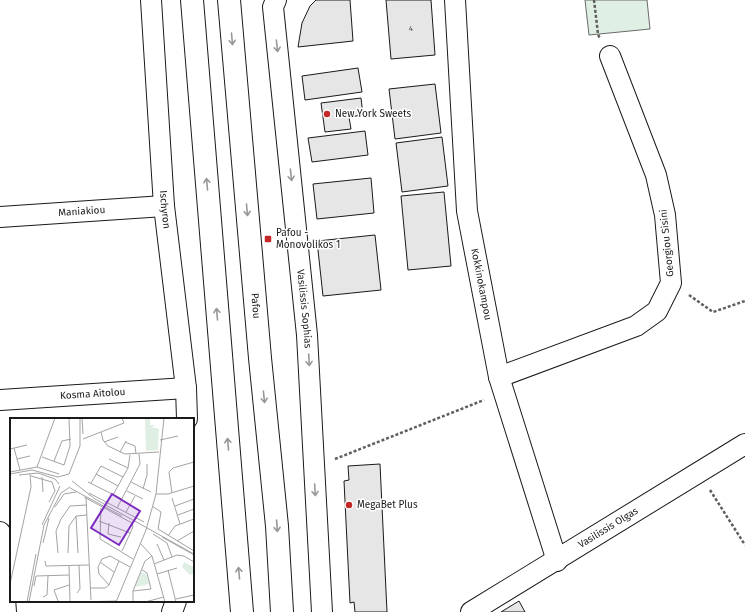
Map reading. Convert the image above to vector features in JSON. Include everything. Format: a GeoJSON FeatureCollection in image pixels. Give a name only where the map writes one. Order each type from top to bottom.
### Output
{"type":"FeatureCollection","features":[{"type":"Feature","properties":{"kind":"main road"},"geometry":{"type":"LineString","coordinates":[[192,0],[242,612]]}},
{"type":"Feature","properties":{"kind":"main road","name":"Pafou"},"geometry":{"type":"LineString","coordinates":[[229,0],[260,358],[277,526],[282,612]]}},
{"type":"Feature","properties":{"kind":"street","name":"Ischyron"},"geometry":{"type":"LineString","coordinates":[[151,0],[164,206],[186,388],[187,418]]}},
{"type":"Feature","properties":{"kind":"street","name":"Kokkinokampou"},"geometry":{"type":"LineString","coordinates":[[455,0],[467,211],[501,385],[557,561]]}},
{"type":"Feature","properties":{"kind":"street","name":"Vasilissis Sophias"},"geometry":{"type":"LineString","coordinates":[[272,2],[307,335],[322,612]]}},
{"type":"Feature","properties":{"kind":"street","name":"Georgiou Sisini"},"geometry":{"type":"LineString","coordinates":[[501,385],[636,326],[657,311],[671,283],[665,216],[656,175],[610,56]]}},
{"type":"Feature","properties":{"kind":"street","name":"Maniakiou"},"geometry":{"type":"LineString","coordinates":[[0,217],[164,206]]}},
{"type":"Feature","properties":{"kind":"street","name":"Kosma Aitolou"},"geometry":{"type":"LineString","coordinates":[[0,400],[186,388]]}},
{"type":"Feature","properties":{"kind":"street","name":"Vasilissis Olgas"},"geometry":{"type":"LineString","coordinates":[[471,612],[557,561],[745,444]]}},
{"type":"Feature","properties":{"kind":"street"},"geometry":{"type":"LineString","coordinates":[[0,532],[2,581],[6,612]]}},
{"type":"Feature","properties":{"kind":"street"},"geometry":{"type":"LineString","coordinates":[[172,612],[176,602]]}},
{"type":"Feature","properties":{"kind":"path"},"geometry":{"type":"LineString","coordinates":[[594,0],[598,34],[610,56]]}},
{"type":"Feature","properties":{"kind":"path"},"geometry":{"type":"LineString","coordinates":[[671,283],[713,312],[745,301]]}},
{"type":"Feature","properties":{"kind":"path"},"geometry":{"type":"LineString","coordinates":[[314,468],[501,385]]}},
{"type":"Feature","properties":{"kind":"path"},"geometry":{"type":"LineString","coordinates":[[699,472],[745,545]]}},
{"type":"Feature","properties":{"kind":"green space"},"geometry":{"type":"Polygon","coordinates":[[[585,0],[647,0],[650,29],[589,35],[585,0]]]}},
{"type":"Feature","properties":{"kind":"building"},"geometry":{"type":"Polygon","coordinates":[[[316,0],[350,0],[353,41],[298,47],[302,23],[310,6],[316,0]]]}},
{"type":"Feature","properties":{"kind":"building"},"geometry":{"type":"Polygon","coordinates":[[[386,0],[431,0],[435,55],[391,59],[386,0]]]}},
{"type":"Feature","properties":{"kind":"building"},"geometry":{"type":"Polygon","coordinates":[[[358,68],[362,92],[305,100],[302,76],[358,68]]]}},
{"type":"Feature","properties":{"kind":"building"},"geometry":{"type":"Polygon","coordinates":[[[435,84],[441,133],[395,139],[389,89],[435,84]]]}},
{"type":"Feature","properties":{"kind":"building"},"geometry":{"type":"Polygon","coordinates":[[[361,98],[363,115],[349,117],[351,129],[325,132],[321,103],[361,98]]]}},
{"type":"Feature","properties":{"kind":"building"},"geometry":{"type":"Polygon","coordinates":[[[365,131],[368,155],[312,162],[308,138],[365,131]]]}},
{"type":"Feature","properties":{"kind":"building"},"geometry":{"type":"Polygon","coordinates":[[[442,137],[448,186],[402,192],[396,143],[442,137]]]}},
{"type":"Feature","properties":{"kind":"building"},"geometry":{"type":"Polygon","coordinates":[[[371,178],[374,213],[317,219],[313,184],[371,178]]]}},
{"type":"Feature","properties":{"kind":"building"},"geometry":{"type":"Polygon","coordinates":[[[444,192],[451,266],[408,270],[401,196],[444,192]]]}},
{"type":"Feature","properties":{"kind":"building"},"geometry":{"type":"Polygon","coordinates":[[[375,235],[381,290],[323,296],[317,241],[375,235]]]}},
{"type":"Feature","properties":{"kind":"building"},"geometry":{"type":"Polygon","coordinates":[[[380,464],[387,612],[355,612],[354,602],[350,603],[344,481],[349,480],[348,466],[380,464]]]}},
{"type":"Feature","properties":{"kind":"building"},"geometry":{"type":"Polygon","coordinates":[[[519,601],[525,612],[501,612],[519,601]]]}},
{"type":"Feature","properties":{"kind":"place","name":"New York Sweets"},"geometry":{"type":"Point","coordinates":[327,114]}},
{"type":"Feature","properties":{"kind":"place","name":"Pafou - Monovolikos 1"},"geometry":{"type":"Point","coordinates":[268,239]}},
{"type":"Feature","properties":{"kind":"place","name":"MegaBet Plus"},"geometry":{"type":"Point","coordinates":[349,505]}}]}
